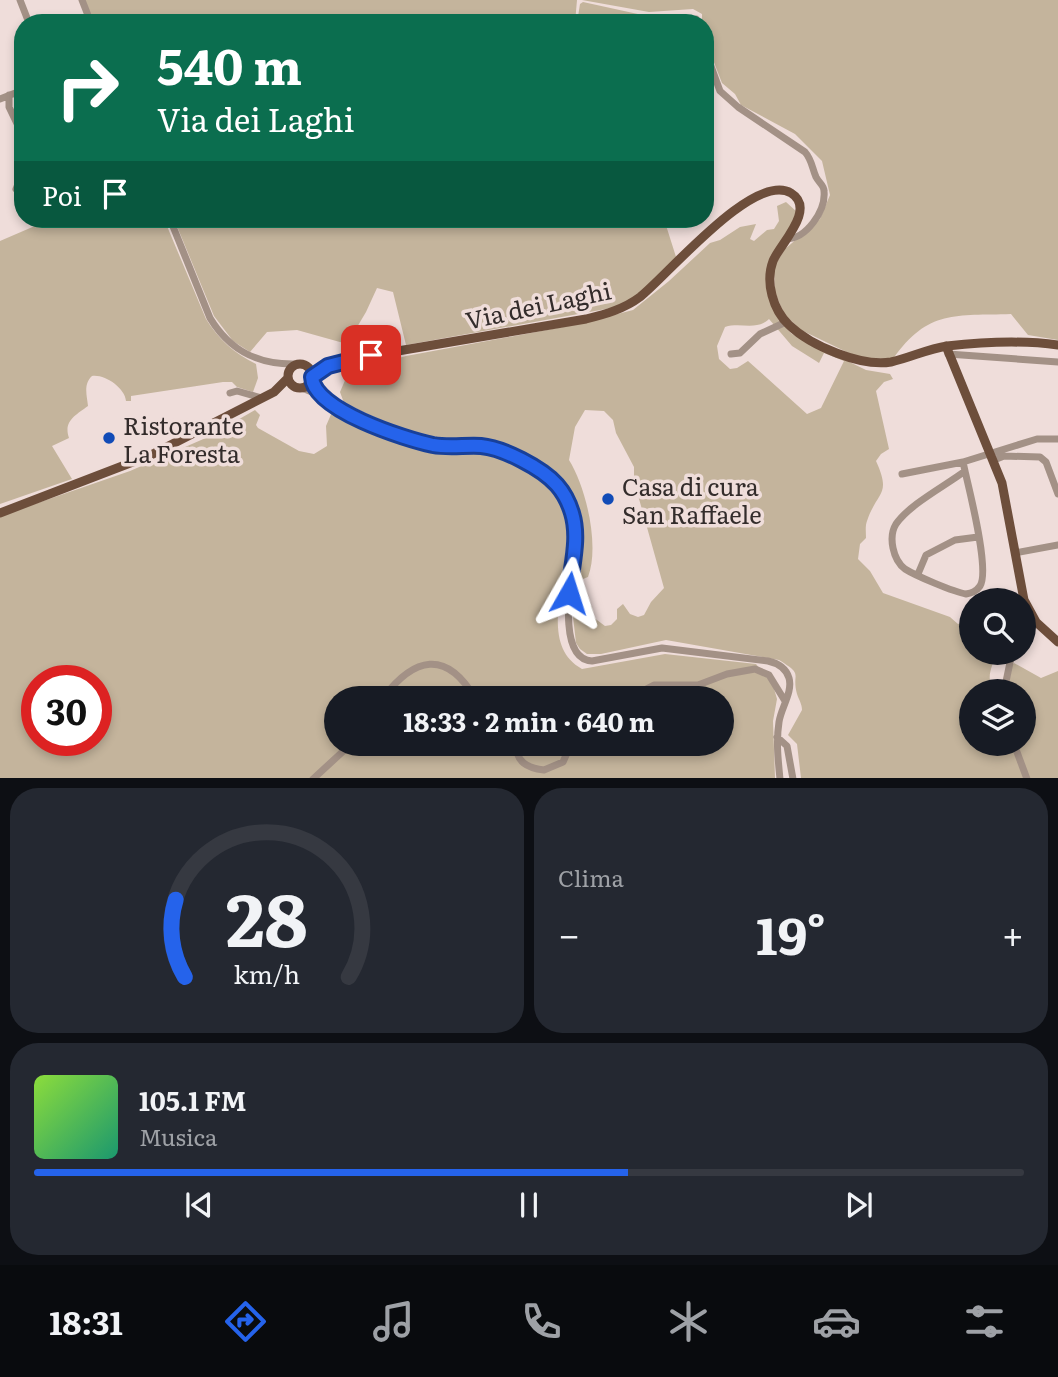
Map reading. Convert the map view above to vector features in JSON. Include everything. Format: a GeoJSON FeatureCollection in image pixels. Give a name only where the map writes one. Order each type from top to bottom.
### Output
{"type":"FeatureCollection","features":[{"type":"Feature","properties":{"kind":"main road","name":"Via dei Laghi"},"geometry":{"type":"LineString","coordinates":[[714,227],[725,216],[767,192],[788,191],[796,197],[800,204],[798,221],[774,258],[770,273],[776,306],[786,322]]}},
{"type":"Feature","properties":{"kind":"main road","name":"Via dei Laghi"},"geometry":{"type":"LineString","coordinates":[[300,365],[328,366],[391,351],[586,319],[619,309],[654,285],[713,228]]}},
{"type":"Feature","properties":{"kind":"main road"},"geometry":{"type":"LineString","coordinates":[[786,322],[822,346],[865,362],[890,362],[947,350],[1018,342],[1058,345]]}},
{"type":"Feature","properties":{"kind":"main road"},"geometry":{"type":"LineString","coordinates":[[947,350],[993,457],[1008,508],[1021,588]]}},
{"type":"Feature","properties":{"kind":"main road"},"geometry":{"type":"LineString","coordinates":[[0,513],[142,459],[274,392],[299,388],[311,379],[311,371],[300,365],[290,369],[287,377],[274,392]]}},
{"type":"Feature","properties":{"kind":"main road","name":"Via dei Laghi"},"geometry":{"type":"LineString","coordinates":[[311,379],[328,366]]}},
{"type":"Feature","properties":{"kind":"main road"},"geometry":{"type":"LineString","coordinates":[[287,377],[290,384],[299,388]]}},
{"type":"Feature","properties":{"kind":"main road"},"geometry":{"type":"LineString","coordinates":[[1036,622],[1058,642]]}},
{"type":"Feature","properties":{"kind":"street"},"geometry":{"type":"LineString","coordinates":[[714,75],[720,91],[738,107],[805,152],[823,186],[822,206],[815,220],[798,236],[786,239]]}},
{"type":"Feature","properties":{"kind":"street"},"geometry":{"type":"LineString","coordinates":[[0,99],[14,93]]}},
{"type":"Feature","properties":{"kind":"street"},"geometry":{"type":"LineString","coordinates":[[9,95],[14,117]]}},
{"type":"Feature","properties":{"kind":"street"},"geometry":{"type":"LineString","coordinates":[[174,228],[210,318],[219,332],[247,356],[278,365],[300,365]]}},
{"type":"Feature","properties":{"kind":"street"},"geometry":{"type":"LineString","coordinates":[[731,354],[740,353],[760,334],[786,322]]}},
{"type":"Feature","properties":{"kind":"street"},"geometry":{"type":"LineString","coordinates":[[947,350],[1058,362]]}},
{"type":"Feature","properties":{"kind":"street"},"geometry":{"type":"LineString","coordinates":[[278,365],[287,377]]}},
{"type":"Feature","properties":{"kind":"street"},"geometry":{"type":"LineString","coordinates":[[311,379],[320,396]]}},
{"type":"Feature","properties":{"kind":"street"},"geometry":{"type":"LineString","coordinates":[[299,388],[320,396],[364,421],[425,443],[499,450],[536,468],[555,482],[565,495],[575,523],[570,618],[572,645],[580,658],[597,661],[666,648],[772,662],[782,668],[789,677],[790,685],[778,737],[780,776]]}},
{"type":"Feature","properties":{"kind":"street"},"geometry":{"type":"LineString","coordinates":[[230,393],[237,391],[262,398]]}},
{"type":"Feature","properties":{"kind":"street"},"geometry":{"type":"LineString","coordinates":[[993,457],[1039,439],[1058,439]]}},
{"type":"Feature","properties":{"kind":"street"},"geometry":{"type":"LineString","coordinates":[[902,474],[993,457],[1040,457],[1046,462],[1058,494]]}},
{"type":"Feature","properties":{"kind":"street"},"geometry":{"type":"LineString","coordinates":[[963,462],[965,471],[978,537],[984,565],[981,584],[976,591],[969,594],[960,593],[904,568],[896,558],[893,546],[893,530],[906,512],[965,471]]}},
{"type":"Feature","properties":{"kind":"street"},"geometry":{"type":"LineString","coordinates":[[918,574],[926,555],[955,540],[978,537]]}},
{"type":"Feature","properties":{"kind":"street"},"geometry":{"type":"LineString","coordinates":[[1015,553],[1058,545]]}},
{"type":"Feature","properties":{"kind":"street"},"geometry":{"type":"LineString","coordinates":[[394,686],[414,667],[427,664],[454,672],[468,686]]}},
{"type":"Feature","properties":{"kind":"street"},"geometry":{"type":"LineString","coordinates":[[652,686],[698,685],[727,674],[757,669],[769,675],[785,701]]}},
{"type":"Feature","properties":{"kind":"street"},"geometry":{"type":"LineString","coordinates":[[778,737],[787,746],[793,778]]}},
{"type":"Feature","properties":{"kind":"street"},"geometry":{"type":"LineString","coordinates":[[777,754],[792,768]]}},
{"type":"Feature","properties":{"kind":"street"},"geometry":{"type":"LineString","coordinates":[[314,778],[338,756]]}},
{"type":"Feature","properties":{"kind":"street"},"geometry":{"type":"LineString","coordinates":[[517,756],[523,764],[544,770],[563,762],[566,756]]}},
{"type":"Feature","properties":{"kind":"street"},"geometry":{"type":"LineString","coordinates":[[1018,756],[1027,778]]}},
{"type":"Feature","properties":{"kind":"street"},"geometry":{"type":"LineString","coordinates":[[780,776],[785,768],[792,768]]}},
{"type":"Feature","properties":{"kind":"shaded area"},"geometry":{"type":"Polygon","coordinates":[[[85,0],[577,0],[576,14],[90,14],[85,0]]]}},
{"type":"Feature","properties":{"kind":"shaded area"},"geometry":{"type":"Polygon","coordinates":[[[582,0],[1058,0],[1058,340],[1028,335],[1011,314],[959,316],[931,323],[918,331],[893,359],[859,358],[801,330],[784,314],[775,292],[774,267],[785,249],[820,219],[830,195],[822,161],[795,134],[741,105],[735,94],[722,83],[714,62],[714,14],[702,14],[693,9],[649,12],[582,0]]]}},
{"type":"Feature","properties":{"kind":"shaded area"},"geometry":{"type":"Polygon","coordinates":[[[583,2],[638,14],[578,14],[583,2]]]}},
{"type":"Feature","properties":{"kind":"shaded area"},"geometry":{"type":"Polygon","coordinates":[[[786,202],[797,212],[767,275],[767,292],[779,321],[792,334],[866,370],[890,374],[893,379],[884,382],[876,391],[889,449],[876,461],[883,487],[867,521],[866,538],[860,544],[858,559],[870,571],[883,593],[950,617],[959,624],[959,665],[992,665],[990,679],[959,679],[959,756],[1016,756],[1024,778],[801,778],[797,744],[788,735],[802,706],[797,694],[795,672],[779,660],[666,640],[601,654],[587,654],[580,649],[576,643],[572,608],[592,606],[593,617],[605,626],[611,625],[617,619],[617,609],[623,604],[630,614],[638,617],[644,615],[651,602],[664,588],[634,481],[634,467],[616,433],[613,420],[604,411],[585,410],[575,427],[569,460],[581,485],[592,533],[591,564],[588,577],[583,579],[574,571],[579,543],[576,515],[564,481],[545,464],[497,442],[435,440],[396,427],[344,403],[340,392],[349,371],[406,356],[579,324],[633,310],[710,243],[740,227],[756,224],[750,239],[754,241],[767,230],[774,229],[779,221],[777,206],[786,202]],[[769,319],[759,325],[725,327],[717,346],[719,359],[730,369],[748,361],[807,414],[821,408],[844,361],[824,353],[819,363],[792,346],[769,319]]]}},
{"type":"Feature","properties":{"kind":"shaded area"},"geometry":{"type":"Polygon","coordinates":[[[30,228],[168,228],[206,319],[228,345],[256,364],[258,378],[253,392],[237,387],[232,382],[223,382],[131,396],[131,401],[126,401],[122,391],[114,383],[103,377],[92,376],[87,386],[88,406],[69,423],[69,438],[52,446],[72,479],[0,504],[0,241],[30,228]]]}},
{"type":"Feature","properties":{"kind":"shaded area"},"geometry":{"type":"Polygon","coordinates":[[[178,228],[667,228],[677,260],[632,299],[617,307],[406,345],[393,292],[377,288],[347,344],[297,330],[267,332],[250,352],[233,341],[214,316],[178,228]]]}},
{"type":"Feature","properties":{"kind":"shaded area"},"geometry":{"type":"Polygon","coordinates":[[[255,410],[260,415],[256,425],[258,428],[299,451],[314,454],[327,446],[326,426],[332,412],[383,435],[437,453],[491,454],[516,462],[544,477],[560,497],[567,522],[558,631],[565,653],[582,669],[665,654],[756,664],[773,685],[777,699],[773,721],[775,778],[0,778],[0,516],[130,471],[208,437],[255,410]]]}},
{"type":"Feature","properties":{"kind":"shaded area"},"geometry":{"type":"Polygon","coordinates":[[[1018,665],[1041,678],[1058,671],[1058,778],[1029,778],[1021,756],[1036,756],[1036,679],[1008,679],[1010,667],[1018,665]]]}},
{"type":"Feature","properties":{"kind":"place","name":"Ristorante La Foresta"},"geometry":{"type":"Point","coordinates":[109,438]}},
{"type":"Feature","properties":{"kind":"place","name":"Casa di cura San Raffaele"},"geometry":{"type":"Point","coordinates":[608,499]}},
{"type":"Feature","properties":{"kind":"route"},"geometry":{"type":"LineString","coordinates":[[371,355],[328,366],[312,377],[320,396],[364,421],[425,443],[485,447],[504,453],[536,468],[555,482],[563,492],[575,523],[569,593]]}}]}
